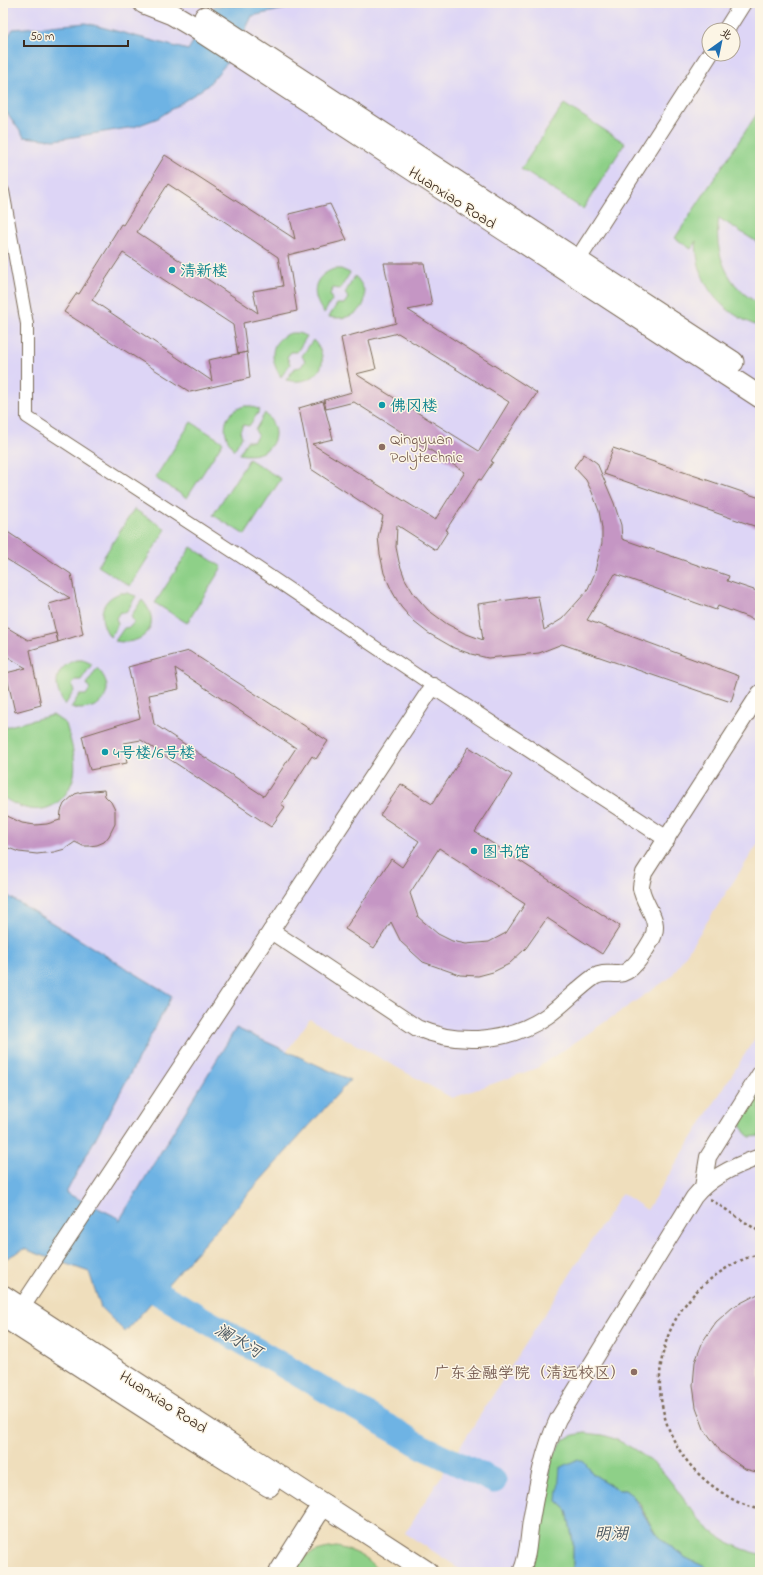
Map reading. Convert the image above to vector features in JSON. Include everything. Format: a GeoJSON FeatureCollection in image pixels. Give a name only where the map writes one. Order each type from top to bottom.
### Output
{"type":"FeatureCollection","features":[{"type":"Feature","properties":{"kind":"street","name":"Huanxiao Road"},"geometry":{"type":"LineString","coordinates":[[144,3],[172,14],[197,21]]}},
{"type":"Feature","properties":{"kind":"street","name":"Huanxiao Road"},"geometry":{"type":"LineString","coordinates":[[178,3],[197,21],[241,48],[573,267],[760,397]]}},
{"type":"Feature","properties":{"kind":"street"},"geometry":{"type":"LineString","coordinates":[[731,22],[743,3]]}},
{"type":"Feature","properties":{"kind":"street"},"geometry":{"type":"LineString","coordinates":[[573,267],[705,62]]}},
{"type":"Feature","properties":{"kind":"street"},"geometry":{"type":"LineString","coordinates":[[3,191],[27,324],[26,417],[249,562],[433,686],[667,839]]}},
{"type":"Feature","properties":{"kind":"street","name":"Huanxiao Road"},"geometry":{"type":"LineString","coordinates":[[573,267],[760,380]]}},
{"type":"Feature","properties":{"kind":"street"},"geometry":{"type":"LineString","coordinates":[[12,1315],[51,1264],[433,686]]}},
{"type":"Feature","properties":{"kind":"street"},"geometry":{"type":"LineString","coordinates":[[271,931],[417,1028],[438,1035],[458,1038],[483,1039],[498,1037],[527,1028],[538,1022],[600,974],[622,974],[630,970],[652,939],[655,929],[653,914],[645,900],[641,888],[644,874],[760,694]]}},
{"type":"Feature","properties":{"kind":"street"},"geometry":{"type":"LineString","coordinates":[[701,1189],[708,1158],[760,1074]]}},
{"type":"Feature","properties":{"kind":"street"},"geometry":{"type":"LineString","coordinates":[[521,1572],[527,1551],[542,1461],[556,1424],[683,1213],[701,1189],[716,1177],[760,1157]]}},
{"type":"Feature","properties":{"kind":"street","name":"Huanxiao Road"},"geometry":{"type":"LineString","coordinates":[[3,1296],[12,1315],[192,1438],[320,1510],[416,1571]]}},
{"type":"Feature","properties":{"kind":"street"},"geometry":{"type":"LineString","coordinates":[[280,1572],[320,1510]]}},
{"type":"Feature","properties":{"kind":"path"},"geometry":{"type":"LineString","coordinates":[[701,1189],[760,1232]]}},
{"type":"Feature","properties":{"kind":"path"},"geometry":{"type":"LineString","coordinates":[[760,1254],[728,1266],[703,1284],[682,1307],[668,1335],[660,1365],[660,1396],[667,1427],[681,1455],[702,1478],[727,1497],[760,1509]]}},
{"type":"Feature","properties":{"kind":"shaded area","name":"Qingyuan Polytechnic"},"geometry":{"type":"Polygon","coordinates":[[[3,3],[760,3],[760,841],[671,977],[537,1068],[452,1098],[310,1019],[135,1261],[3,1199],[3,3]]]}},
{"type":"Feature","properties":{"kind":"shaded area","name":"广东金融学院（清远校区）"},"geometry":{"type":"Polygon","coordinates":[[[760,1030],[760,1572],[456,1572],[459,1568],[405,1533],[622,1193],[647,1210],[760,1030]]]}},
{"type":"Feature","properties":{"kind":"green space"},"geometry":{"type":"Polygon","coordinates":[[[564,104],[625,143],[583,209],[521,169],[564,104]]]}},
{"type":"Feature","properties":{"kind":"green space"},"geometry":{"type":"Polygon","coordinates":[[[760,109],[760,244],[719,218],[718,244],[725,268],[731,279],[739,289],[760,304],[760,327],[733,313],[722,305],[713,295],[706,284],[701,271],[697,257],[696,241],[691,249],[675,238],[760,109]]]}},
{"type":"Feature","properties":{"kind":"green space"},"geometry":{"type":"Polygon","coordinates":[[[334,269],[341,269],[350,273],[340,289],[333,288],[330,294],[332,300],[324,313],[315,294],[317,282],[326,272],[334,269]]]}},
{"type":"Feature","properties":{"kind":"green space"},"geometry":{"type":"Polygon","coordinates":[[[355,276],[362,285],[365,293],[365,301],[362,308],[349,316],[339,318],[329,317],[337,304],[344,304],[348,298],[345,293],[355,276]]]}},
{"type":"Feature","properties":{"kind":"green space"},"geometry":{"type":"Polygon","coordinates":[[[291,333],[298,333],[307,336],[297,352],[291,352],[287,357],[290,364],[281,377],[274,364],[273,351],[278,340],[291,333]]]}},
{"type":"Feature","properties":{"kind":"green space"},"geometry":{"type":"Polygon","coordinates":[[[313,340],[322,357],[322,365],[319,371],[306,380],[286,380],[295,368],[301,367],[305,361],[302,356],[313,340]]]}},
{"type":"Feature","properties":{"kind":"green space"},"geometry":{"type":"Polygon","coordinates":[[[244,406],[251,406],[260,410],[249,426],[243,425],[240,431],[242,437],[234,450],[225,431],[227,419],[236,409],[244,406]]]}},
{"type":"Feature","properties":{"kind":"green space"},"geometry":{"type":"Polygon","coordinates":[[[265,413],[272,422],[275,430],[275,438],[272,445],[259,454],[239,454],[247,441],[254,441],[258,435],[255,430],[265,413]]]}},
{"type":"Feature","properties":{"kind":"green space"},"geometry":{"type":"Polygon","coordinates":[[[191,422],[223,442],[187,498],[155,478],[191,422]]]}},
{"type":"Feature","properties":{"kind":"green space"},"geometry":{"type":"Polygon","coordinates":[[[249,459],[281,479],[245,535],[213,515],[249,459]]]}},
{"type":"Feature","properties":{"kind":"green space"},"geometry":{"type":"Polygon","coordinates":[[[134,509],[166,529],[130,586],[98,566],[134,509]]]}},
{"type":"Feature","properties":{"kind":"green space"},"geometry":{"type":"Polygon","coordinates":[[[191,547],[222,567],[187,623],[155,603],[191,547]]]}},
{"type":"Feature","properties":{"kind":"green space"},"geometry":{"type":"Polygon","coordinates":[[[120,593],[127,593],[136,596],[126,613],[120,612],[116,618],[118,624],[110,637],[103,624],[102,612],[107,601],[120,593]]]}},
{"type":"Feature","properties":{"kind":"green space"},"geometry":{"type":"Polygon","coordinates":[[[142,600],[151,617],[151,625],[148,632],[135,640],[125,642],[115,641],[124,628],[130,627],[134,622],[131,616],[142,600]]]}},
{"type":"Feature","properties":{"kind":"green space"},"geometry":{"type":"Polygon","coordinates":[[[76,660],[83,660],[92,664],[81,680],[75,680],[72,685],[74,691],[65,705],[58,692],[57,679],[59,673],[68,663],[76,660]]]}},
{"type":"Feature","properties":{"kind":"green space"},"geometry":{"type":"Polygon","coordinates":[[[97,668],[104,677],[107,685],[107,692],[104,699],[91,708],[71,708],[79,695],[86,695],[90,689],[87,684],[97,668]]]}},
{"type":"Feature","properties":{"kind":"green space"},"geometry":{"type":"Polygon","coordinates":[[[53,715],[66,724],[73,749],[75,762],[74,775],[67,792],[60,800],[45,809],[28,809],[3,797],[3,729],[9,726],[53,715]]]}},
{"type":"Feature","properties":{"kind":"green space"},"geometry":{"type":"Polygon","coordinates":[[[760,1089],[760,1136],[750,1137],[744,1132],[742,1120],[744,1113],[760,1089]]]}},
{"type":"Feature","properties":{"kind":"green space"},"geometry":{"type":"Polygon","coordinates":[[[585,1433],[603,1435],[618,1440],[639,1452],[652,1462],[669,1480],[700,1520],[712,1532],[735,1546],[760,1554],[760,1572],[716,1572],[686,1558],[655,1533],[638,1501],[625,1490],[618,1490],[593,1474],[584,1462],[557,1501],[567,1510],[573,1542],[573,1572],[533,1572],[534,1548],[552,1458],[563,1440],[574,1435],[585,1433]]]}},
{"type":"Feature","properties":{"kind":"green space"},"geometry":{"type":"Polygon","coordinates":[[[337,1547],[360,1555],[370,1562],[379,1572],[289,1572],[298,1561],[304,1557],[316,1551],[337,1547]]]}},
{"type":"Feature","properties":{"kind":"water"},"geometry":{"type":"Polygon","coordinates":[[[250,3],[312,3],[252,16],[233,56],[207,86],[158,118],[134,127],[55,140],[24,137],[3,107],[3,44],[13,29],[86,23],[188,50],[214,6],[248,5],[250,3]]]}},
{"type":"Feature","properties":{"kind":"water"},"geometry":{"type":"Polygon","coordinates":[[[3,893],[172,996],[66,1193],[119,1218],[119,1221],[236,1028],[350,1080],[125,1332],[101,1308],[89,1272],[24,1249],[3,1260],[3,893]]]}},
{"type":"Feature","properties":{"kind":"water","name":"明湖"},"geometry":{"type":"Polygon","coordinates":[[[578,1459],[584,1462],[593,1474],[618,1490],[625,1490],[633,1496],[655,1533],[670,1546],[686,1558],[716,1572],[573,1572],[573,1542],[567,1510],[557,1501],[560,1468],[578,1459]]]}},
{"type":"Feature","properties":{"kind":"building","name":"清新楼"},"geometry":{"type":"Polygon","coordinates":[[[165,155],[295,239],[289,214],[330,204],[347,240],[288,255],[297,311],[243,323],[250,378],[190,392],[64,312],[77,293],[79,294],[111,243],[110,242],[121,224],[123,225],[155,174],[154,173],[165,155]],[[168,184],[137,232],[258,313],[253,291],[283,286],[278,257],[168,184]],[[123,253],[92,300],[212,381],[208,360],[238,354],[233,325],[123,253]]]}},
{"type":"Feature","properties":{"kind":"building"},"geometry":{"type":"Polygon","coordinates":[[[384,263],[424,263],[432,305],[408,310],[537,393],[525,411],[524,410],[491,461],[493,462],[481,480],[479,479],[446,530],[448,531],[436,550],[397,525],[396,547],[405,579],[414,594],[428,610],[447,624],[464,633],[483,640],[478,604],[538,596],[544,630],[562,619],[587,591],[594,575],[602,543],[602,528],[599,511],[592,492],[586,480],[574,467],[584,454],[597,463],[614,503],[621,525],[622,539],[729,576],[727,581],[760,592],[760,606],[755,620],[718,606],[716,610],[615,574],[587,620],[739,676],[731,702],[562,644],[539,653],[488,658],[471,654],[454,648],[428,633],[414,622],[401,607],[384,573],[378,537],[383,516],[311,469],[299,408],[323,401],[333,439],[312,444],[435,520],[465,472],[354,402],[326,409],[324,400],[352,392],[341,338],[396,323],[384,263]],[[398,333],[369,340],[376,369],[356,374],[479,451],[509,402],[398,333]]]}},
{"type":"Feature","properties":{"kind":"building"},"geometry":{"type":"Polygon","coordinates":[[[613,448],[760,498],[760,528],[604,474],[613,448]]]}},
{"type":"Feature","properties":{"kind":"building"},"geometry":{"type":"Polygon","coordinates":[[[3,529],[71,574],[83,634],[58,642],[49,604],[70,598],[3,557],[3,529]]]}},
{"type":"Feature","properties":{"kind":"building"},"geometry":{"type":"Polygon","coordinates":[[[3,625],[28,640],[56,633],[58,642],[30,650],[41,705],[15,712],[6,673],[26,668],[3,654],[3,625]]]}},
{"type":"Feature","properties":{"kind":"building","name":"4号楼/6号楼"},"geometry":{"type":"Polygon","coordinates":[[[189,651],[328,741],[316,759],[312,756],[281,804],[285,807],[271,827],[141,740],[124,743],[127,763],[90,770],[82,736],[140,718],[128,667],[189,651]],[[175,668],[179,689],[149,695],[154,724],[264,796],[296,748],[175,668]]]}},
{"type":"Feature","properties":{"kind":"building","name":"图书馆"},"geometry":{"type":"Polygon","coordinates":[[[469,747],[512,775],[475,832],[620,926],[602,954],[547,918],[526,948],[509,964],[493,972],[478,976],[460,975],[423,962],[401,942],[391,922],[374,948],[345,929],[391,859],[402,867],[419,841],[380,815],[401,784],[432,804],[469,747]],[[439,848],[410,893],[418,917],[438,934],[452,941],[466,944],[489,942],[506,933],[525,904],[439,848]]]}},
{"type":"Feature","properties":{"kind":"building"},"geometry":{"type":"Polygon","coordinates":[[[104,790],[105,796],[111,802],[115,810],[115,824],[104,842],[97,845],[83,846],[75,842],[65,849],[37,854],[19,852],[3,846],[3,814],[22,823],[35,825],[47,824],[60,820],[61,811],[64,804],[75,794],[104,790]]]}},
{"type":"Feature","properties":{"kind":"building"},"geometry":{"type":"Polygon","coordinates":[[[760,1293],[760,1473],[745,1469],[721,1452],[704,1429],[696,1407],[693,1385],[695,1362],[703,1341],[716,1322],[733,1307],[760,1293]]]}},
{"type":"Feature","properties":{"kind":"waterway","name":"澜水河"},"geometry":{"type":"LineString","coordinates":[[129,1276],[423,1447],[494,1481]]}},
{"type":"Feature","properties":{"kind":"place","name":"清新楼"},"geometry":{"type":"Point","coordinates":[172,270]}},
{"type":"Feature","properties":{"kind":"place","name":"佛冈楼"},"geometry":{"type":"Point","coordinates":[382,405]}},
{"type":"Feature","properties":{"kind":"place","name":"Qingyuan Polytechnic"},"geometry":{"type":"Point","coordinates":[382,447]}},
{"type":"Feature","properties":{"kind":"place","name":"4号楼/6号楼"},"geometry":{"type":"Point","coordinates":[105,752]}},
{"type":"Feature","properties":{"kind":"place","name":"图书馆"},"geometry":{"type":"Point","coordinates":[474,851]}},
{"type":"Feature","properties":{"kind":"place","name":"广东金融学院（清远校区）"},"geometry":{"type":"Point","coordinates":[634,1372]}}]}
